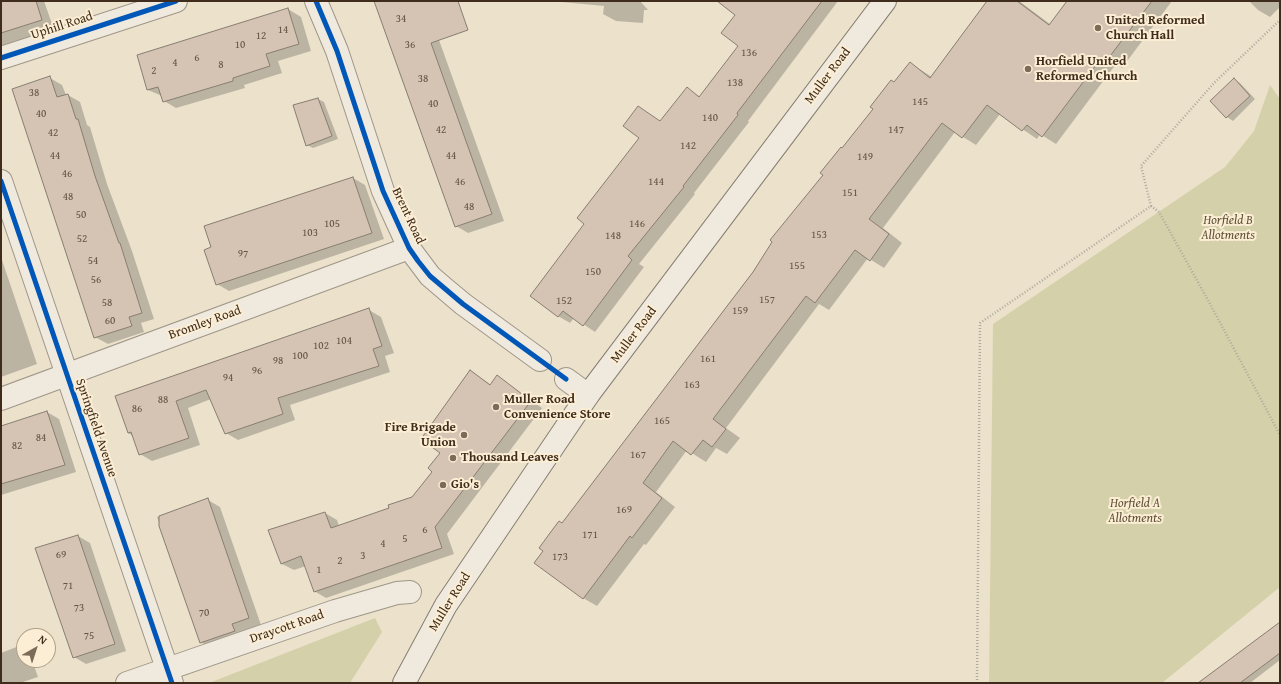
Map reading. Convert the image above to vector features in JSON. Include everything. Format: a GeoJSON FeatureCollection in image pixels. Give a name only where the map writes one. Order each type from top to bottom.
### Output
{"type":"FeatureCollection","features":[{"type":"Feature","properties":{"kind":"street","name":"Uphill Road"},"geometry":{"type":"LineString","coordinates":[[1,58],[176,1]]}},
{"type":"Feature","properties":{"kind":"street","name":"Brent Road"},"geometry":{"type":"LineString","coordinates":[[316,1],[337,51],[383,190],[409,248],[430,276],[444,288],[463,304],[540,360]]}},
{"type":"Feature","properties":{"kind":"street","name":"Muller Road"},"geometry":{"type":"LineString","coordinates":[[404,683],[446,605],[588,395],[884,1]]}},
{"type":"Feature","properties":{"kind":"street","name":"Springfield Avenue"},"geometry":{"type":"LineString","coordinates":[[1,180],[169,676]]}},
{"type":"Feature","properties":{"kind":"street","name":"Bromley Road"},"geometry":{"type":"LineString","coordinates":[[1,399],[409,248]]}},
{"type":"Feature","properties":{"kind":"street"},"geometry":{"type":"LineString","coordinates":[[566,379],[588,395]]}},
{"type":"Feature","properties":{"kind":"street","name":"Draycott Road"},"geometry":{"type":"LineString","coordinates":[[127,683],[169,676],[335,611],[397,593],[410,592]]}},
{"type":"Feature","properties":{"kind":"path"},"geometry":{"type":"LineString","coordinates":[[1280,20],[1214,83],[1141,166],[1152,206],[1159,212],[1206,295],[1280,435]]}},
{"type":"Feature","properties":{"kind":"path"},"geometry":{"type":"LineString","coordinates":[[978,683],[980,323],[1152,206]]}},
{"type":"Feature","properties":{"kind":"green space","name":"Horfield A Allotments"},"geometry":{"type":"Polygon","coordinates":[[[1270,85],[1280,99],[1280,587],[1162,683],[989,683],[993,324],[1225,167],[1254,131],[1270,85]]]}},
{"type":"Feature","properties":{"kind":"green space"},"geometry":{"type":"Polygon","coordinates":[[[375,618],[382,632],[350,683],[209,683],[375,618]]]}},
{"type":"Feature","properties":{"kind":"building"},"geometry":{"type":"Polygon","coordinates":[[[1,1],[36,1],[42,20],[1,33],[1,1]]]}},
{"type":"Feature","properties":{"kind":"building"},"geometry":{"type":"Polygon","coordinates":[[[374,1],[458,1],[468,30],[431,43],[492,214],[455,227],[374,1]]]}},
{"type":"Feature","properties":{"kind":"building"},"geometry":{"type":"Polygon","coordinates":[[[717,1],[822,1],[737,113],[738,115],[683,186],[684,187],[628,256],[632,260],[583,326],[563,311],[558,317],[530,296],[584,224],[577,218],[639,138],[623,126],[638,106],[660,121],[687,87],[699,97],[738,46],[721,33],[735,15],[717,1]]]}},
{"type":"Feature","properties":{"kind":"building"},"geometry":{"type":"Polygon","coordinates":[[[987,1],[1017,1],[1049,25],[1067,1],[1152,1],[1107,60],[1102,57],[1042,137],[1027,125],[1022,131],[987,105],[962,138],[942,123],[869,219],[889,234],[870,261],[855,250],[815,303],[806,296],[713,419],[726,429],[712,447],[703,440],[691,455],[673,441],[643,483],[662,498],[632,538],[630,536],[583,599],[534,563],[543,551],[539,548],[550,533],[559,521],[562,523],[753,272],[772,242],[770,240],[823,175],[820,173],[873,109],[870,107],[891,80],[894,82],[910,62],[930,78],[987,1]]]}},
{"type":"Feature","properties":{"kind":"building"},"geometry":{"type":"Polygon","coordinates":[[[288,8],[299,44],[266,54],[270,66],[233,78],[233,81],[163,102],[158,87],[147,90],[137,55],[288,8]]]}},
{"type":"Feature","properties":{"kind":"building"},"geometry":{"type":"Polygon","coordinates":[[[50,76],[57,97],[68,94],[76,119],[78,119],[95,176],[120,243],[142,313],[129,317],[132,326],[94,338],[12,89],[50,76]]]}},
{"type":"Feature","properties":{"kind":"building"},"geometry":{"type":"Polygon","coordinates":[[[1234,78],[1250,96],[1226,118],[1210,101],[1234,78]]]}},
{"type":"Feature","properties":{"kind":"building"},"geometry":{"type":"Polygon","coordinates":[[[318,98],[332,136],[306,146],[293,105],[318,98]]]}},
{"type":"Feature","properties":{"kind":"building"},"geometry":{"type":"Polygon","coordinates":[[[353,177],[372,233],[216,285],[204,250],[211,247],[204,226],[353,177]]]}},
{"type":"Feature","properties":{"kind":"building"},"geometry":{"type":"Polygon","coordinates":[[[369,308],[382,346],[373,349],[379,366],[278,398],[283,414],[225,434],[206,390],[176,401],[189,438],[139,455],[131,432],[128,433],[115,396],[369,308]]]}},
{"type":"Feature","properties":{"kind":"building"},"geometry":{"type":"Polygon","coordinates":[[[470,370],[490,385],[497,375],[531,401],[435,527],[442,548],[314,592],[301,556],[281,564],[268,530],[325,512],[331,528],[389,508],[388,505],[412,497],[432,472],[428,468],[440,453],[421,439],[470,370]]]}},
{"type":"Feature","properties":{"kind":"building"},"geometry":{"type":"Polygon","coordinates":[[[47,411],[65,465],[1,484],[1,426],[47,411]]]}},
{"type":"Feature","properties":{"kind":"building"},"geometry":{"type":"Polygon","coordinates":[[[208,498],[249,618],[232,624],[235,631],[200,643],[159,526],[159,516],[208,498]]]}},
{"type":"Feature","properties":{"kind":"building"},"geometry":{"type":"Polygon","coordinates":[[[78,535],[115,644],[73,658],[35,548],[78,535]]]}},
{"type":"Feature","properties":{"kind":"building"},"geometry":{"type":"Polygon","coordinates":[[[1280,622],[1280,653],[1240,683],[1198,683],[1280,622]]]}},
{"type":"Feature","properties":{"kind":"cycle path"},"geometry":{"type":"LineString","coordinates":[[1,58],[176,1]]}},
{"type":"Feature","properties":{"kind":"cycle path"},"geometry":{"type":"LineString","coordinates":[[316,1],[337,51],[383,191],[409,248],[430,276],[463,304],[566,379]]}},
{"type":"Feature","properties":{"kind":"cycle path"},"geometry":{"type":"LineString","coordinates":[[1,181],[172,683]]}},
{"type":"Feature","properties":{"kind":"place","name":"United Reformed Church Hall"},"geometry":{"type":"Point","coordinates":[1098,28]}},
{"type":"Feature","properties":{"kind":"place","name":"Horfield United Reformed Church"},"geometry":{"type":"Point","coordinates":[1028,69]}},
{"type":"Feature","properties":{"kind":"place","name":"Muller Road Convenience Store"},"geometry":{"type":"Point","coordinates":[496,407]}},
{"type":"Feature","properties":{"kind":"place","name":"Fire Brigade Union"},"geometry":{"type":"Point","coordinates":[464,435]}},
{"type":"Feature","properties":{"kind":"place","name":"Thousand Leaves"},"geometry":{"type":"Point","coordinates":[453,458]}},
{"type":"Feature","properties":{"kind":"place","name":"Gio's"},"geometry":{"type":"Point","coordinates":[443,485]}},
{"type":"Feature","properties":{"kind":"park label","name":"Horfield B Allotments"},"geometry":{"type":"Point","coordinates":[1228,228]}}]}
